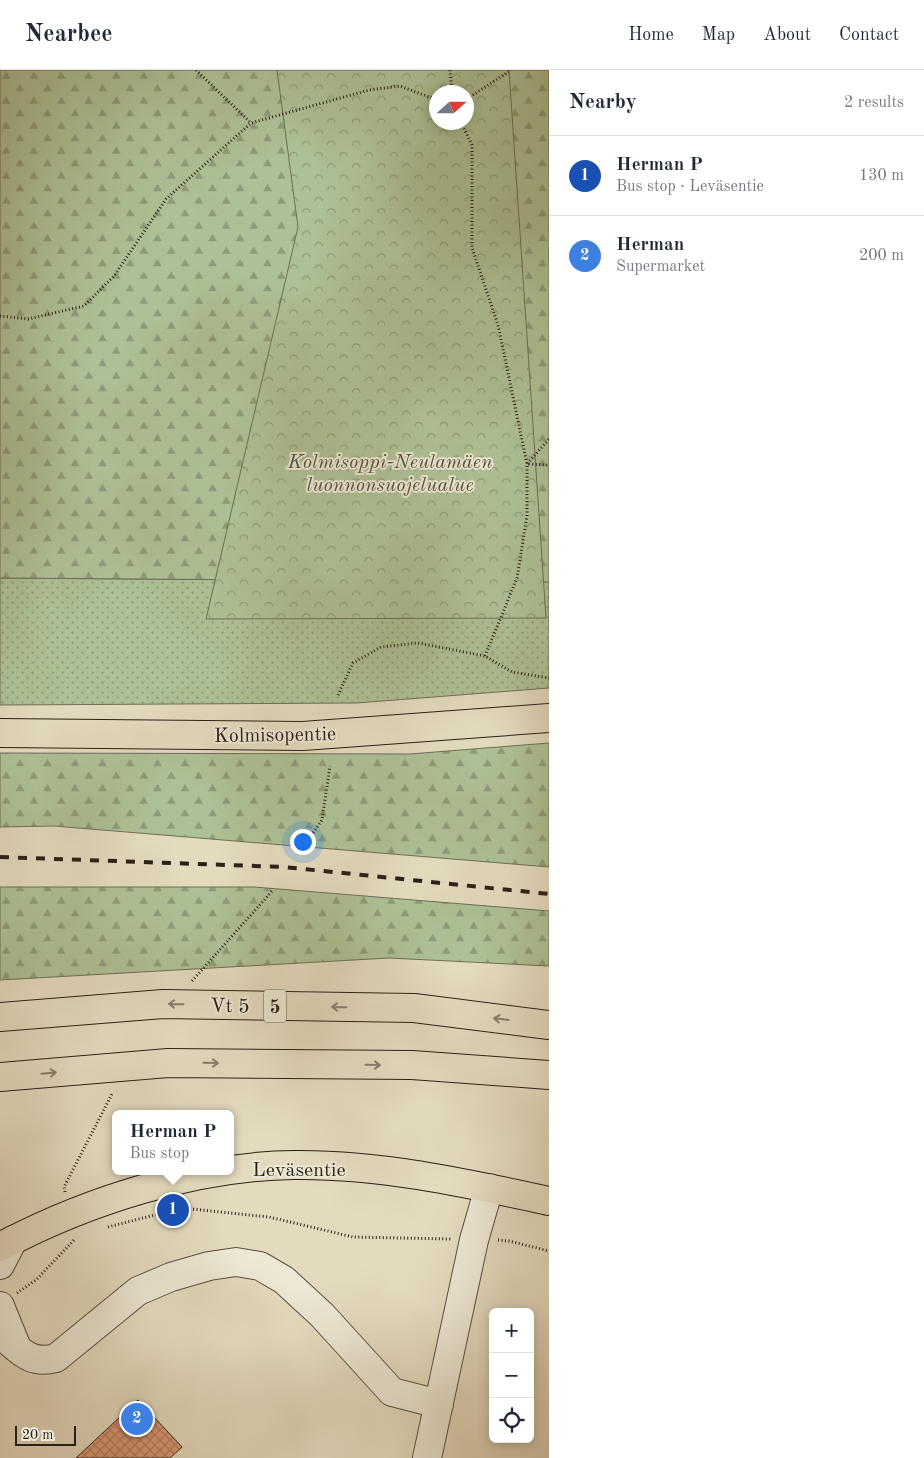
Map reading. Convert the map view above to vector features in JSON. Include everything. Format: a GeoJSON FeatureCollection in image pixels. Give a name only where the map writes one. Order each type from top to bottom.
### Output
{"type":"FeatureCollection","features":[{"type":"Feature","properties":{"kind":"main road","name":"Kolmisopentie"},"geometry":{"type":"LineString","coordinates":[[0,733],[303,736],[549,718]]}},
{"type":"Feature","properties":{"kind":"main road","name":"Vt 5"},"geometry":{"type":"LineString","coordinates":[[0,1017],[173,1004],[414,1008],[549,1025]]}},
{"type":"Feature","properties":{"kind":"main road"},"geometry":{"type":"LineString","coordinates":[[0,1077],[168,1062],[412,1065],[549,1075]]}},
{"type":"Feature","properties":{"kind":"main road","name":"Leväsentie"},"geometry":{"type":"LineString","coordinates":[[234,1170],[294,1165],[370,1169],[489,1188],[549,1201]]}},
{"type":"Feature","properties":{"kind":"main road","name":"Leväsentie"},"geometry":{"type":"LineString","coordinates":[[6,1244],[69,1214],[133,1193],[210,1175]]}},
{"type":"Feature","properties":{"kind":"lane"},"geometry":{"type":"LineString","coordinates":[[427,1458],[474,1240],[489,1188]]}},
{"type":"Feature","properties":{"kind":"lane"},"geometry":{"type":"LineString","coordinates":[[0,1265],[6,1244]]}},
{"type":"Feature","properties":{"kind":"lane"},"geometry":{"type":"LineString","coordinates":[[7,1300],[6,1348],[28,1358],[43,1361],[56,1358],[138,1291],[171,1277],[209,1266],[236,1262],[260,1266],[284,1280],[322,1315],[392,1392],[439,1404]]}},
{"type":"Feature","properties":{"kind":"path"},"geometry":{"type":"LineString","coordinates":[[196,70],[251,123]]}},
{"type":"Feature","properties":{"kind":"path"},"geometry":{"type":"LineString","coordinates":[[450,70],[451,85]]}},
{"type":"Feature","properties":{"kind":"path"},"geometry":{"type":"LineString","coordinates":[[474,94],[511,70]]}},
{"type":"Feature","properties":{"kind":"path"},"geometry":{"type":"LineString","coordinates":[[0,316],[28,319],[84,306],[114,276],[166,199],[251,123],[368,90],[400,86],[429,97]]}},
{"type":"Feature","properties":{"kind":"path"},"geometry":{"type":"LineString","coordinates":[[465,130],[472,145],[472,248],[498,325],[527,464],[527,516],[516,578],[485,656]]}},
{"type":"Feature","properties":{"kind":"path"},"geometry":{"type":"LineString","coordinates":[[527,464],[549,439]]}},
{"type":"Feature","properties":{"kind":"path"},"geometry":{"type":"LineString","coordinates":[[527,464],[549,464]]}},
{"type":"Feature","properties":{"kind":"path"},"geometry":{"type":"LineString","coordinates":[[338,695],[353,663],[381,647],[418,643],[485,656],[512,672],[549,678]]}},
{"type":"Feature","properties":{"kind":"path"},"geometry":{"type":"LineString","coordinates":[[301,850],[322,820],[330,766]]}},
{"type":"Feature","properties":{"kind":"path"},"geometry":{"type":"LineString","coordinates":[[191,983],[273,890]]}},
{"type":"Feature","properties":{"kind":"path"},"geometry":{"type":"LineString","coordinates":[[64,1187],[113,1092]]}},
{"type":"Feature","properties":{"kind":"path"},"geometry":{"type":"LineString","coordinates":[[107,1228],[182,1208],[269,1217],[353,1237],[509,1241],[549,1251]]}},
{"type":"Feature","properties":{"kind":"path"},"geometry":{"type":"LineString","coordinates":[[7,1300],[37,1279],[79,1235]]}},
{"type":"Feature","properties":{"kind":"green space"},"geometry":{"type":"Polygon","coordinates":[[[0,70],[549,70],[549,582],[0,578],[0,70]]]}},
{"type":"Feature","properties":{"kind":"green space","name":"Kolmisoppi-Neulamäen luonnonsuojelualue"},"geometry":{"type":"Polygon","coordinates":[[[277,70],[509,70],[546,618],[206,619],[298,227],[277,70]]]}},
{"type":"Feature","properties":{"kind":"green space"},"geometry":{"type":"Polygon","coordinates":[[[0,578],[549,582],[549,688],[357,703],[0,705],[0,578]]]}},
{"type":"Feature","properties":{"kind":"green space"},"geometry":{"type":"Polygon","coordinates":[[[549,743],[549,867],[54,826],[0,827],[0,753],[410,754],[549,743]]]}},
{"type":"Feature","properties":{"kind":"green space"},"geometry":{"type":"Polygon","coordinates":[[[0,887],[254,887],[549,911],[549,966],[389,958],[0,980],[0,887]]]}},
{"type":"Feature","properties":{"kind":"building"},"geometry":{"type":"Polygon","coordinates":[[[138,1400],[182,1447],[170,1458],[76,1458],[138,1400]]]}},
{"type":"Feature","properties":{"kind":"railway"},"geometry":{"type":"LineString","coordinates":[[0,857],[284,867],[549,894]]}},
{"type":"Feature","properties":{"kind":"place","name":"Herman P"},"geometry":{"type":"Point","coordinates":[173,1210]}},
{"type":"Feature","properties":{"kind":"place","name":"Herman"},"geometry":{"type":"Point","coordinates":[137,1419]}}]}
